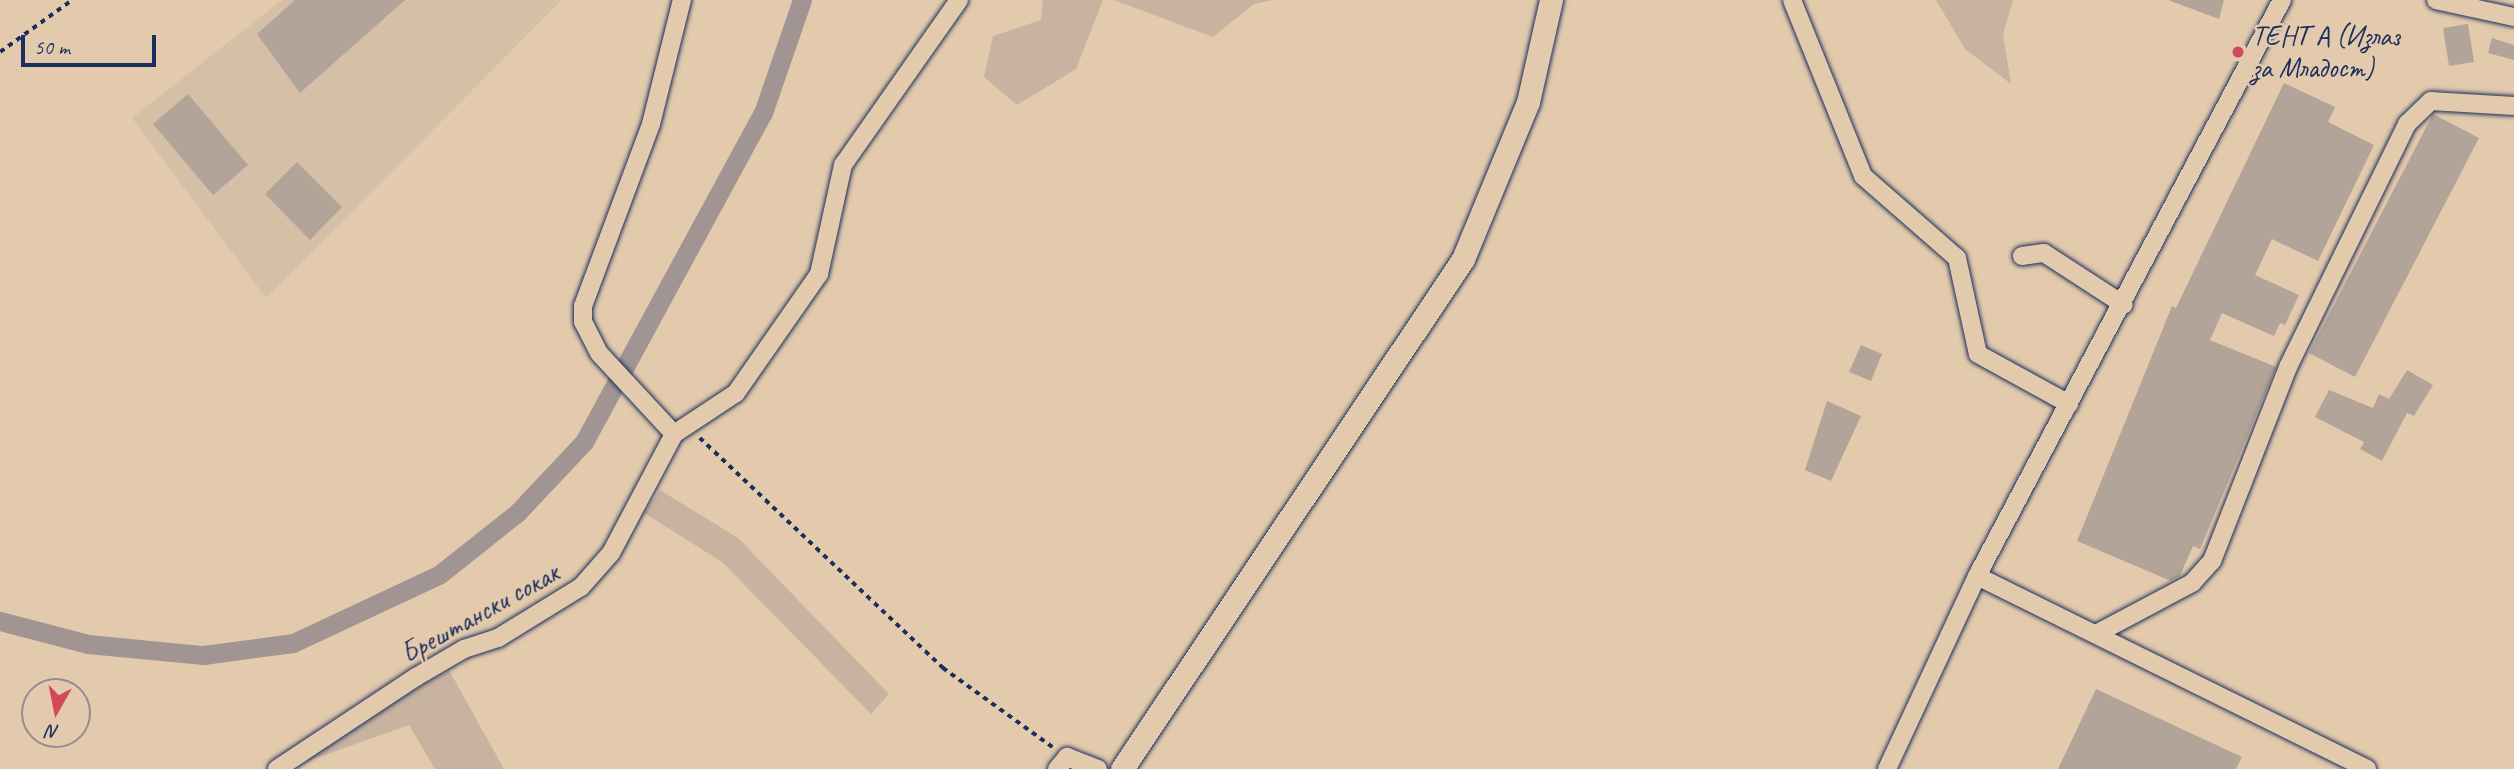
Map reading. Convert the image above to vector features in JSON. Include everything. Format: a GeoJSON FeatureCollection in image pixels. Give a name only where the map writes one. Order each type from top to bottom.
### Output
{"type":"FeatureCollection","features":[{"type":"Feature","properties":{"kind":"main road"},"geometry":{"type":"LineString","coordinates":[[1122,769],[1463,259],[1528,102],[1551,0]]}},
{"type":"Feature","properties":{"kind":"street"},"geometry":{"type":"LineString","coordinates":[[682,0],[651,124],[583,306],[583,322],[599,353],[681,431],[736,393],[819,274],[843,165],[959,0]]}},
{"type":"Feature","properties":{"kind":"street"},"geometry":{"type":"LineString","coordinates":[[1792,0],[1863,176],[1957,258],[1978,354],[2069,404]]}},
{"type":"Feature","properties":{"kind":"street"},"geometry":{"type":"LineString","coordinates":[[1887,769],[1977,576],[2124,305],[2282,0]]}},
{"type":"Feature","properties":{"kind":"street"},"geometry":{"type":"LineString","coordinates":[[2436,0],[2514,17]]}},
{"type":"Feature","properties":{"kind":"street"},"geometry":{"type":"LineString","coordinates":[[2096,634],[2192,583],[2212,561],[2288,367],[2407,124],[2431,100],[2514,106]]}},
{"type":"Feature","properties":{"kind":"street"},"geometry":{"type":"LineString","coordinates":[[2022,256],[2045,253],[2124,305]]}},
{"type":"Feature","properties":{"kind":"street","name":"Брештански сокак"},"geometry":{"type":"LineString","coordinates":[[277,769],[416,677],[464,649],[498,638],[582,587],[611,553],[681,431]]}},
{"type":"Feature","properties":{"kind":"street"},"geometry":{"type":"LineString","coordinates":[[1977,576],[2367,769]]}},
{"type":"Feature","properties":{"kind":"street"},"geometry":{"type":"LineString","coordinates":[[1062,763],[1098,769]]}},
{"type":"Feature","properties":{"kind":"path"},"geometry":{"type":"LineString","coordinates":[[0,51],[72,0]]}},
{"type":"Feature","properties":{"kind":"path"},"geometry":{"type":"LineString","coordinates":[[681,431],[724,456],[943,668],[1062,763]]}},
{"type":"Feature","properties":{"kind":"shaded area"},"geometry":{"type":"Polygon","coordinates":[[[282,0],[562,0],[266,298],[132,118],[282,0]]]}},
{"type":"Feature","properties":{"kind":"shaded area"},"geometry":{"type":"Polygon","coordinates":[[[1043,0],[1103,0],[1076,69],[1017,105],[984,77],[993,36],[1041,20],[1043,0]]]}},
{"type":"Feature","properties":{"kind":"shaded area"},"geometry":{"type":"Polygon","coordinates":[[[1114,0],[1273,0],[1254,4],[1213,37],[1114,0]]]}},
{"type":"Feature","properties":{"kind":"shaded area"},"geometry":{"type":"Polygon","coordinates":[[[1936,0],[2013,0],[2003,34],[2011,84],[1965,49],[1936,0]]]}},
{"type":"Feature","properties":{"kind":"shaded area"},"geometry":{"type":"Polygon","coordinates":[[[660,490],[738,538],[889,694],[871,714],[722,562],[644,513],[660,490]]]}},
{"type":"Feature","properties":{"kind":"shaded area"},"geometry":{"type":"Polygon","coordinates":[[[449,670],[504,769],[435,769],[409,725],[308,761],[304,752],[449,670]]]}},
{"type":"Feature","properties":{"kind":"building"},"geometry":{"type":"Polygon","coordinates":[[[295,0],[405,0],[300,93],[257,34],[295,0]]]}},
{"type":"Feature","properties":{"kind":"building"},"geometry":{"type":"Polygon","coordinates":[[[2168,0],[2224,0],[2219,19],[2168,0]]]}},
{"type":"Feature","properties":{"kind":"building"},"geometry":{"type":"Polygon","coordinates":[[[2468,24],[2474,62],[2449,66],[2443,28],[2468,24]]]}},
{"type":"Feature","properties":{"kind":"building"},"geometry":{"type":"Polygon","coordinates":[[[2492,38],[2514,45],[2514,60],[2488,53],[2492,38]]]}},
{"type":"Feature","properties":{"kind":"building"},"geometry":{"type":"Polygon","coordinates":[[[2284,83],[2335,107],[2328,122],[2374,145],[2318,261],[2272,239],[2255,275],[2299,295],[2285,325],[2280,323],[2274,336],[2222,313],[2210,340],[2276,367],[2200,549],[2193,546],[2180,576],[2171,581],[2077,541],[2172,306],[2176,308],[2284,83]]]}},
{"type":"Feature","properties":{"kind":"building"},"geometry":{"type":"Polygon","coordinates":[[[188,94],[248,165],[213,195],[153,124],[188,94]]]}},
{"type":"Feature","properties":{"kind":"building"},"geometry":{"type":"Polygon","coordinates":[[[2433,114],[2479,138],[2355,377],[2309,353],[2433,114]]]}},
{"type":"Feature","properties":{"kind":"building"},"geometry":{"type":"Polygon","coordinates":[[[297,162],[342,207],[310,240],[265,194],[297,162]]]}},
{"type":"Feature","properties":{"kind":"building"},"geometry":{"type":"Polygon","coordinates":[[[1861,345],[1882,354],[1871,381],[1849,372],[1861,345]]]}},
{"type":"Feature","properties":{"kind":"building"},"geometry":{"type":"Polygon","coordinates":[[[2407,370],[2433,385],[2414,416],[2407,413],[2382,461],[2360,449],[2364,442],[2315,417],[2329,390],[2373,408],[2379,394],[2389,399],[2407,370]]]}},
{"type":"Feature","properties":{"kind":"building"},"geometry":{"type":"Polygon","coordinates":[[[1827,401],[1861,416],[1831,481],[1805,470],[1827,401]]]}},
{"type":"Feature","properties":{"kind":"building"},"geometry":{"type":"Polygon","coordinates":[[[2096,689],[2242,757],[2236,769],[2058,769],[2096,689]]]}},
{"type":"Feature","properties":{"kind":"waterway"},"geometry":{"type":"LineString","coordinates":[[0,621],[88,644],[203,655],[293,643],[440,574],[517,513],[584,442],[763,113],[802,0]]}},
{"type":"Feature","properties":{"kind":"place","name":"ТЕНТ А (Излаз за Младост)"},"geometry":{"type":"Point","coordinates":[2238,52]}}]}
